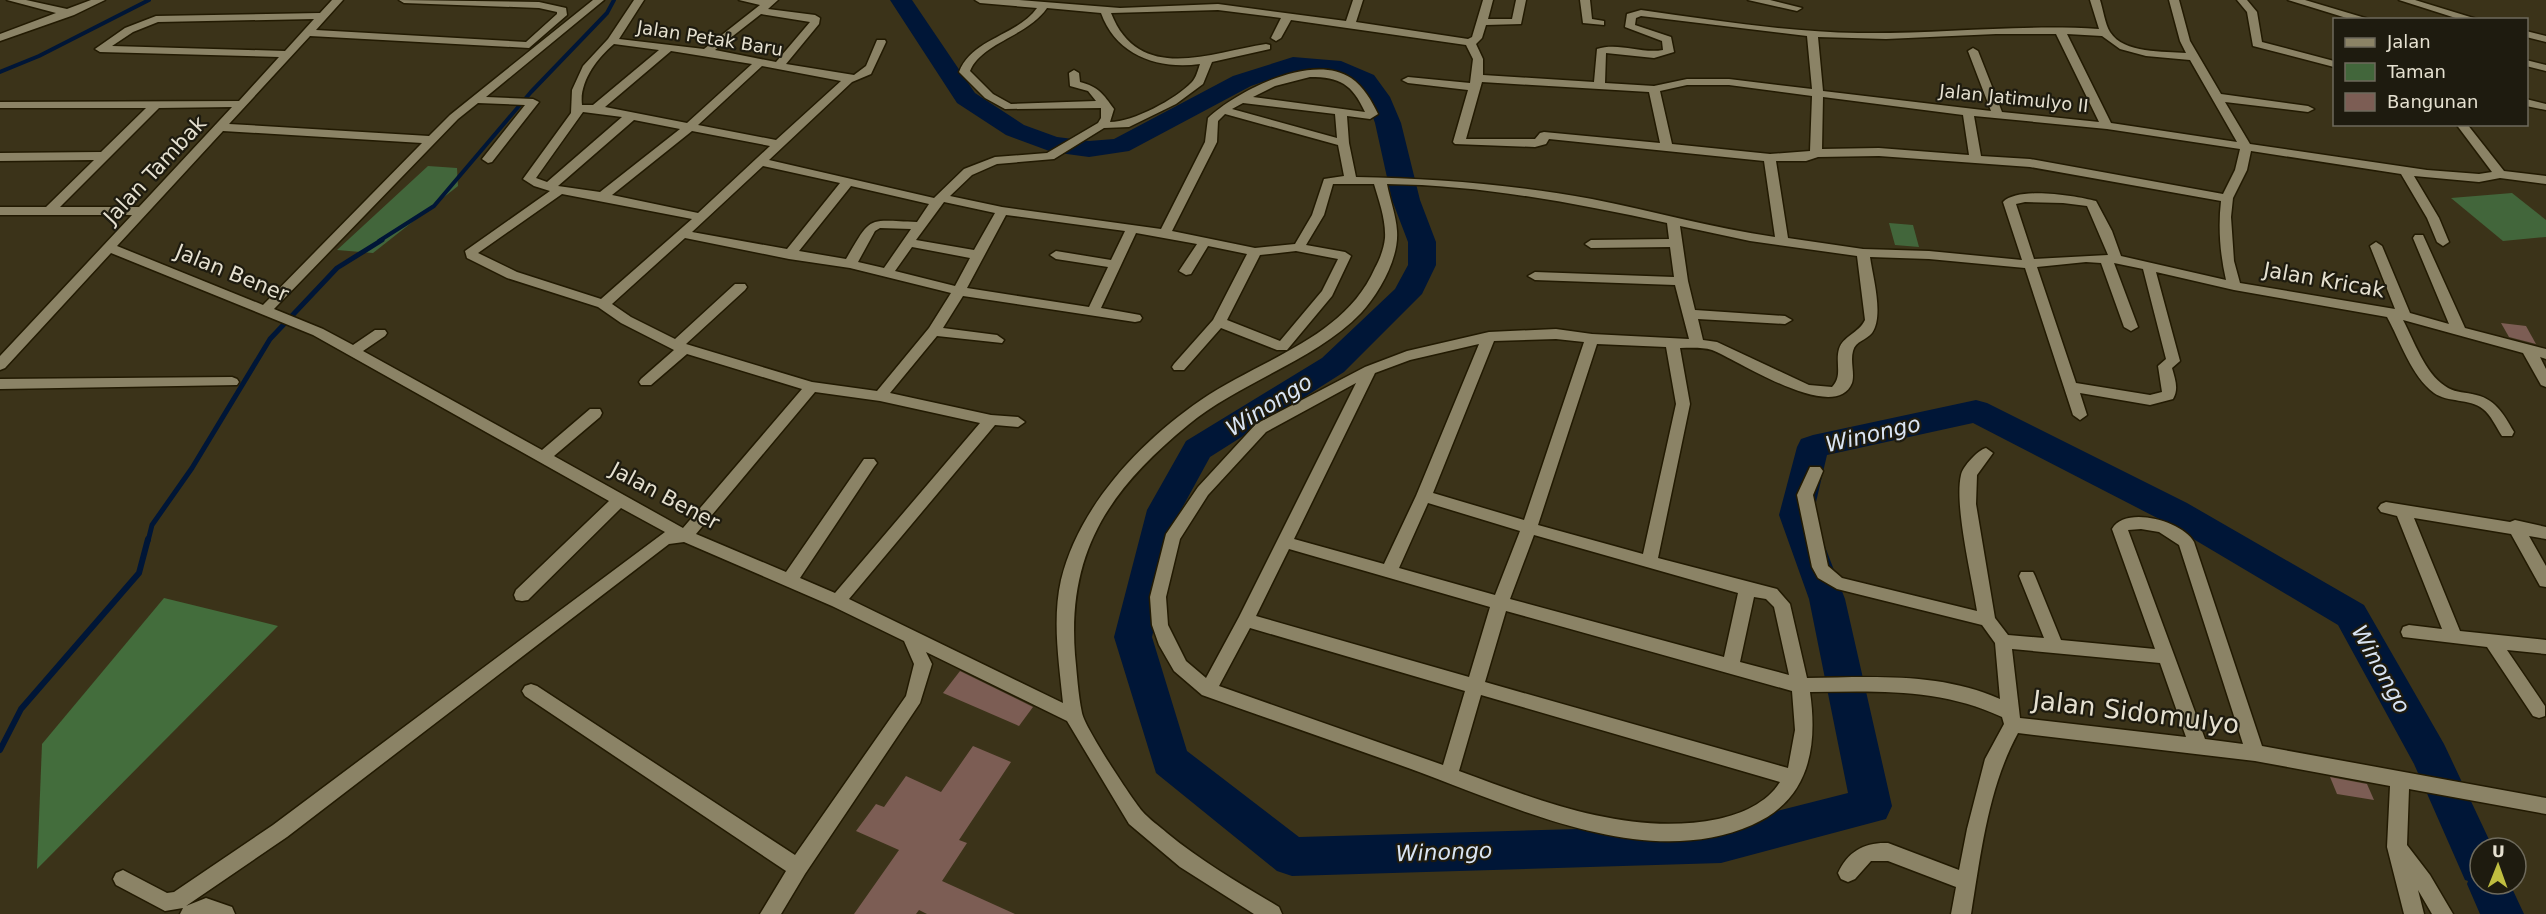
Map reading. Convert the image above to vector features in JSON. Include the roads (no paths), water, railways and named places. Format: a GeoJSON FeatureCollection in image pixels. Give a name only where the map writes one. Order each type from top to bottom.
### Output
{"type":"FeatureCollection","features":[{"type":"Feature","properties":{"kind":"street"},"geometry":{"type":"LineString","coordinates":[[12,0],[69,13]]}},
{"type":"Feature","properties":{"kind":"street"},"geometry":{"type":"LineString","coordinates":[[0,38],[100,0]]}},
{"type":"Feature","properties":{"kind":"street","name":"Jalan Tambak"},"geometry":{"type":"LineString","coordinates":[[0,365],[338,0]]}},
{"type":"Feature","properties":{"kind":"street"},"geometry":{"type":"LineString","coordinates":[[308,33],[529,45],[562,15],[562,10],[557,7],[539,5],[404,0]]}},
{"type":"Feature","properties":{"kind":"street"},"geometry":{"type":"LineString","coordinates":[[265,310],[475,100],[599,0]]}},
{"type":"Feature","properties":{"kind":"street","name":"Jalan Petak Baru"},"geometry":{"type":"LineString","coordinates":[[639,0],[612,41],[706,52],[849,79]]}},
{"type":"Feature","properties":{"kind":"street"},"geometry":{"type":"LineString","coordinates":[[744,0],[815,18],[815,22],[779,65]]}},
{"type":"Feature","properties":{"kind":"street"},"geometry":{"type":"LineString","coordinates":[[1350,25],[1358,0]]}},
{"type":"Feature","properties":{"kind":"street"},"geometry":{"type":"LineString","coordinates":[[973,13],[980,1],[1105,10],[1185,5],[1218,7],[1425,34],[1470,43],[1477,38],[1488,0]]}},
{"type":"Feature","properties":{"kind":"street"},"geometry":{"type":"LineString","coordinates":[[1481,22],[1517,22],[1521,0]]}},
{"type":"Feature","properties":{"kind":"street"},"geometry":{"type":"LineString","coordinates":[[1585,0],[1587,21],[1600,23]]}},
{"type":"Feature","properties":{"kind":"street"},"geometry":{"type":"LineString","coordinates":[[1753,0],[1799,4],[1788,32]]}},
{"type":"Feature","properties":{"kind":"street"},"geometry":{"type":"LineString","coordinates":[[2095,0],[2104,33],[2111,41],[2130,49],[2194,57]]}},
{"type":"Feature","properties":{"kind":"street"},"geometry":{"type":"LineString","coordinates":[[2174,0],[2186,41],[2246,147]]}},
{"type":"Feature","properties":{"kind":"street"},"geometry":{"type":"LineString","coordinates":[[2242,0],[2252,12],[2257,44],[2333,64]]}},
{"type":"Feature","properties":{"kind":"street"},"geometry":{"type":"LineString","coordinates":[[2293,0],[2360,18]]}},
{"type":"Feature","properties":{"kind":"street"},"geometry":{"type":"LineString","coordinates":[[2404,0],[2468,18]]}},
{"type":"Feature","properties":{"kind":"street"},"geometry":{"type":"LineString","coordinates":[[706,52],[768,5]]}},
{"type":"Feature","properties":{"kind":"street"},"geometry":{"type":"LineString","coordinates":[[1044,5],[1034,20],[990,45],[966,64],[964,72],[989,96],[1009,107],[1105,104]]}},
{"type":"Feature","properties":{"kind":"street"},"geometry":{"type":"LineString","coordinates":[[1105,10],[1110,26],[1122,40],[1157,63],[1182,64],[1225,53],[1266,47]]}},
{"type":"Feature","properties":{"kind":"street"},"geometry":{"type":"LineString","coordinates":[[1599,85],[1601,51],[1608,49],[1659,55],[1669,52],[1667,39],[1630,27],[1634,14],[1788,32],[1886,36],[2059,29],[2104,33]]}},
{"type":"Feature","properties":{"kind":"street"},"geometry":{"type":"LineString","coordinates":[[288,54],[100,49],[129,30],[156,19],[323,16]]}},
{"type":"Feature","properties":{"kind":"street"},"geometry":{"type":"LineString","coordinates":[[1276,38],[1287,17]]}},
{"type":"Feature","properties":{"kind":"street"},"geometry":{"type":"LineString","coordinates":[[2059,29],[2107,126]]}},
{"type":"Feature","properties":{"kind":"street"},"geometry":{"type":"LineString","coordinates":[[1812,33],[1817,92],[1816,153]]}},
{"type":"Feature","properties":{"kind":"street"},"geometry":{"type":"LineString","coordinates":[[2528,34],[2546,39]]}},
{"type":"Feature","properties":{"kind":"street"},"geometry":{"type":"LineString","coordinates":[[612,41],[602,48],[592,60],[576,99],[577,113],[554,148],[529,179],[554,188],[603,196],[702,218]]}},
{"type":"Feature","properties":{"kind":"street"},"geometry":{"type":"LineString","coordinates":[[603,304],[702,218],[763,162],[778,144],[834,98],[849,79],[859,79],[867,74],[881,42]]}},
{"type":"Feature","properties":{"kind":"street"},"geometry":{"type":"LineString","coordinates":[[1470,43],[1478,59],[1460,142],[1535,143],[1542,142],[1544,135],[1770,158],[1806,157],[1816,153],[1879,152],[1975,158],[2030,163],[2227,198]]}},
{"type":"Feature","properties":{"kind":"street"},"geometry":{"type":"LineString","coordinates":[[596,109],[669,47]]}},
{"type":"Feature","properties":{"kind":"street"},"geometry":{"type":"LineString","coordinates":[[1972,51],[1998,115]]}},
{"type":"Feature","properties":{"kind":"street"},"geometry":{"type":"LineString","coordinates":[[1102,125],[1125,125],[1172,102],[1199,82],[1207,59]]}},
{"type":"Feature","properties":{"kind":"street"},"geometry":{"type":"LineString","coordinates":[[603,196],[688,128],[760,62]]}},
{"type":"Feature","properties":{"kind":"street"},"geometry":{"type":"LineString","coordinates":[[2528,64],[2546,68]]}},
{"type":"Feature","properties":{"kind":"street"},"geometry":{"type":"LineString","coordinates":[[887,273],[940,200],[968,172],[1005,159],[1037,159],[1050,156],[1102,125],[1107,118],[1108,109],[1092,89],[1074,84],[1074,73]]}},
{"type":"Feature","properties":{"kind":"street"},"geometry":{"type":"LineString","coordinates":[[1165,233],[1211,142],[1212,120],[1239,99],[1281,79],[1323,74],[1351,83],[1360,91],[1372,114],[1341,113],[1295,104],[1239,99]]}},
{"type":"Feature","properties":{"kind":"street","name":"Jalan Jatimulyo II"},"geometry":{"type":"LineString","coordinates":[[1408,80],[1599,85],[1654,89],[1699,81],[1817,92],[1968,112],[2107,126],[2404,171],[2479,178],[2500,174],[2546,180]]}},
{"type":"Feature","properties":{"kind":"street"},"geometry":{"type":"LineString","coordinates":[[1654,89],[1666,146]]}},
{"type":"Feature","properties":{"kind":"street"},"geometry":{"type":"LineString","coordinates":[[2216,97],[2308,109]]}},
{"type":"Feature","properties":{"kind":"street"},"geometry":{"type":"LineString","coordinates":[[475,100],[533,102],[488,159]]}},
{"type":"Feature","properties":{"kind":"street"},"geometry":{"type":"LineString","coordinates":[[2528,102],[2546,106]]}},
{"type":"Feature","properties":{"kind":"street"},"geometry":{"type":"LineString","coordinates":[[0,105],[242,104]]}},
{"type":"Feature","properties":{"kind":"street"},"geometry":{"type":"LineString","coordinates":[[50,210],[101,156],[155,105]]}},
{"type":"Feature","properties":{"kind":"street"},"geometry":{"type":"LineString","coordinates":[[578,108],[596,109],[778,144]]}},
{"type":"Feature","properties":{"kind":"street"},"geometry":{"type":"LineString","coordinates":[[1223,110],[1343,144]]}},
{"type":"Feature","properties":{"kind":"street"},"geometry":{"type":"LineString","coordinates":[[1968,112],[1975,158]]}},
{"type":"Feature","properties":{"kind":"street"},"geometry":{"type":"LineString","coordinates":[[1341,113],[1343,144],[1351,181]]}},
{"type":"Feature","properties":{"kind":"street"},"geometry":{"type":"LineString","coordinates":[[631,116],[554,188],[471,251],[472,255],[512,275],[603,304],[622,319],[679,347],[812,387],[880,396],[991,420],[1018,422]]}},
{"type":"Feature","properties":{"kind":"street"},"geometry":{"type":"LineString","coordinates":[[2464,126],[2500,174]]}},
{"type":"Feature","properties":{"kind":"street"},"geometry":{"type":"LineString","coordinates":[[220,127],[434,140]]}},
{"type":"Feature","properties":{"kind":"street","name":"Jalan Kricak"},"geometry":{"type":"LineString","coordinates":[[2246,147],[2241,170],[2227,198],[2225,217],[2228,261],[2234,286],[2398,314],[2530,352],[2546,354]]}},
{"type":"Feature","properties":{"kind":"street"},"geometry":{"type":"LineString","coordinates":[[0,157],[101,156]]}},
{"type":"Feature","properties":{"kind":"street"},"geometry":{"type":"LineString","coordinates":[[1770,158],[1782,241]]}},
{"type":"Feature","properties":{"kind":"street"},"geometry":{"type":"LineString","coordinates":[[763,162],[847,183],[1002,211],[1165,233],[1255,252],[1298,248],[1345,256],[1341,270],[1315,310],[1282,347]]}},
{"type":"Feature","properties":{"kind":"street"},"geometry":{"type":"LineString","coordinates":[[2404,171],[2433,218],[2444,242],[2419,238],[2460,333]]}},
{"type":"Feature","properties":{"kind":"street"},"geometry":{"type":"LineString","coordinates":[[1298,248],[1318,215],[1328,182],[1335,180],[1418,182],[1547,195],[1592,202],[1672,222],[1863,253],[1929,255],[2032,265],[2111,259],[2148,265],[2234,286]]}},
{"type":"Feature","properties":{"kind":"street"},"geometry":{"type":"LineString","coordinates":[[1272,914],[1186,861],[1136,818],[1113,784],[1073,716],[1066,624],[1067,597],[1074,563],[1092,524],[1114,489],[1144,455],[1206,403],[1298,353],[1348,317],[1381,278],[1391,241],[1382,182]]}},
{"type":"Feature","properties":{"kind":"street"},"geometry":{"type":"LineString","coordinates":[[789,255],[847,183]]}},
{"type":"Feature","properties":{"kind":"street"},"geometry":{"type":"LineString","coordinates":[[2080,415],[2032,265],[2009,202],[2015,198],[2092,204],[2106,231],[2111,259],[2131,327]]}},
{"type":"Feature","properties":{"kind":"street"},"geometry":{"type":"LineString","coordinates":[[0,212],[144,211]]}},
{"type":"Feature","properties":{"kind":"street"},"geometry":{"type":"LineString","coordinates":[[880,396],[934,331],[959,291],[1002,211]]}},
{"type":"Feature","properties":{"kind":"street"},"geometry":{"type":"LineString","coordinates":[[1672,222],[1681,281],[1697,342]]}},
{"type":"Feature","properties":{"kind":"street"},"geometry":{"type":"LineString","coordinates":[[850,264],[870,229],[877,224],[921,226]]}},
{"type":"Feature","properties":{"kind":"street"},"geometry":{"type":"LineString","coordinates":[[1093,312],[1132,229]]}},
{"type":"Feature","properties":{"kind":"street"},"geometry":{"type":"LineString","coordinates":[[683,234],[789,255],[850,264],[959,291],[1136,318]]}},
{"type":"Feature","properties":{"kind":"street"},"geometry":{"type":"LineString","coordinates":[[1186,271],[1206,240]]}},
{"type":"Feature","properties":{"kind":"street"},"geometry":{"type":"LineString","coordinates":[[910,243],[978,255]]}},
{"type":"Feature","properties":{"kind":"street"},"geometry":{"type":"LineString","coordinates":[[1591,244],[1675,243]]}},
{"type":"Feature","properties":{"kind":"street"},"geometry":{"type":"LineString","coordinates":[[2376,246],[2398,314],[2427,378],[2450,396],[2485,403],[2493,410],[2507,432]]}},
{"type":"Feature","properties":{"kind":"street","name":"Jalan Bener"},"geometry":{"type":"LineString","coordinates":[[110,248],[318,332],[685,536],[838,601],[1073,716]]}},
{"type":"Feature","properties":{"kind":"street"},"geometry":{"type":"LineString","coordinates":[[1179,367],[1219,322],[1255,252]]}},
{"type":"Feature","properties":{"kind":"street"},"geometry":{"type":"LineString","coordinates":[[1424,496],[1649,562],[1771,594],[1782,604],[1803,712],[1802,749],[1793,778],[1783,794],[1762,813],[1721,828],[1688,831],[1622,828],[1587,822],[1535,807],[1208,690],[1180,666],[1165,640],[1160,625],[1158,597],[1172,538],[1203,491],[1261,429],[1370,370],[1407,356],[1489,337],[1529,333],[1592,339],[1697,342],[1725,349],[1806,389],[1827,393],[1837,391],[1845,382],[1846,349],[1853,340],[1866,333],[1872,320],[1863,253]]}},
{"type":"Feature","properties":{"kind":"street"},"geometry":{"type":"LineString","coordinates":[[1056,255],[1114,264]]}},
{"type":"Feature","properties":{"kind":"street"},"geometry":{"type":"LineString","coordinates":[[2072,387],[2150,400],[2168,396],[2170,390],[2164,366],[2173,361],[2148,265]]}},
{"type":"Feature","properties":{"kind":"street"},"geometry":{"type":"LineString","coordinates":[[1535,276],[1681,281]]}},
{"type":"Feature","properties":{"kind":"street"},"geometry":{"type":"LineString","coordinates":[[646,382],[740,287]]}},
{"type":"Feature","properties":{"kind":"street"},"geometry":{"type":"LineString","coordinates":[[1689,314],[1785,320]]}},
{"type":"Feature","properties":{"kind":"street"},"geometry":{"type":"LineString","coordinates":[[1219,322],[1298,353]]}},
{"type":"Feature","properties":{"kind":"street"},"geometry":{"type":"LineString","coordinates":[[934,331],[997,340]]}},
{"type":"Feature","properties":{"kind":"street"},"geometry":{"type":"LineString","coordinates":[[354,351],[380,333]]}},
{"type":"Feature","properties":{"kind":"street"},"geometry":{"type":"LineString","coordinates":[[1389,572],[1424,496],[1489,337]]}},
{"type":"Feature","properties":{"kind":"street"},"geometry":{"type":"LineString","coordinates":[[1449,775],[1500,602],[1529,528],[1592,339]]}},
{"type":"Feature","properties":{"kind":"street"},"geometry":{"type":"LineString","coordinates":[[1649,562],[1683,404],[1672,343]]}},
{"type":"Feature","properties":{"kind":"street"},"geometry":{"type":"LineString","coordinates":[[0,345],[21,344]]}},
{"type":"Feature","properties":{"kind":"street"},"geometry":{"type":"LineString","coordinates":[[2530,352],[2546,382]]}},
{"type":"Feature","properties":{"kind":"street"},"geometry":{"type":"LineString","coordinates":[[1208,690],[1246,620],[1370,370]]}},
{"type":"Feature","properties":{"kind":"street"},"geometry":{"type":"LineString","coordinates":[[0,384],[232,382]]}},
{"type":"Feature","properties":{"kind":"street"},"geometry":{"type":"LineString","coordinates":[[123,879],[165,902],[177,901],[280,831],[665,538],[685,536],[812,387]]}},
{"type":"Feature","properties":{"kind":"street"},"geometry":{"type":"LineString","coordinates":[[543,457],[595,413]]}},
{"type":"Feature","properties":{"kind":"street"},"geometry":{"type":"LineString","coordinates":[[838,601],[991,420]]}},
{"type":"Feature","properties":{"kind":"street"},"geometry":{"type":"LineString","coordinates":[[1986,453],[1969,474],[1968,486],[1977,569],[1987,620],[2003,641],[2011,718]]}},
{"type":"Feature","properties":{"kind":"street"},"geometry":{"type":"LineString","coordinates":[[789,581],[869,463]]}},
{"type":"Feature","properties":{"kind":"street"},"geometry":{"type":"LineString","coordinates":[[1815,471],[1805,495],[1820,567],[1824,574],[1837,583],[1987,620]]}},
{"type":"Feature","properties":{"kind":"street"},"geometry":{"type":"LineString","coordinates":[[522,595],[620,499]]}},
{"type":"Feature","properties":{"kind":"street"},"geometry":{"type":"LineString","coordinates":[[2386,508],[2546,532]]}},
{"type":"Feature","properties":{"kind":"street"},"geometry":{"type":"LineString","coordinates":[[2403,510],[2454,637]]}},
{"type":"Feature","properties":{"kind":"street"},"geometry":{"type":"LineString","coordinates":[[2198,745],[2120,529],[2124,524],[2137,522],[2157,526],[2180,536],[2186,542],[2255,753]]}},
{"type":"Feature","properties":{"kind":"street"},"geometry":{"type":"LineString","coordinates":[[2515,526],[2546,580]]}},
{"type":"Feature","properties":{"kind":"street"},"geometry":{"type":"LineString","coordinates":[[1284,542],[1798,685],[1828,687],[1885,684],[1943,689],[1982,699],[2011,718]]}},
{"type":"Feature","properties":{"kind":"street"},"geometry":{"type":"LineString","coordinates":[[2027,576],[2055,645]]}},
{"type":"Feature","properties":{"kind":"street"},"geometry":{"type":"LineString","coordinates":[[1730,667],[1747,589]]}},
{"type":"Feature","properties":{"kind":"street"},"geometry":{"type":"LineString","coordinates":[[1246,620],[1793,778]]}},
{"type":"Feature","properties":{"kind":"street"},"geometry":{"type":"LineString","coordinates":[[2409,632],[2546,647]]}},
{"type":"Feature","properties":{"kind":"street"},"geometry":{"type":"LineString","coordinates":[[770,914],[798,868],[914,698],[923,664],[910,636]]}},
{"type":"Feature","properties":{"kind":"street"},"geometry":{"type":"LineString","coordinates":[[2491,640],[2539,711]]}},
{"type":"Feature","properties":{"kind":"street"},"geometry":{"type":"LineString","coordinates":[[2003,641],[2166,657]]}},
{"type":"Feature","properties":{"kind":"street"},"geometry":{"type":"LineString","coordinates":[[531,692],[798,868]]}},
{"type":"Feature","properties":{"kind":"street","name":"Jalan Sidomulyo"},"geometry":{"type":"LineString","coordinates":[[1961,914],[1976,829],[1994,759],[2011,718],[2255,753],[2546,806]]}},
{"type":"Feature","properties":{"kind":"street"},"geometry":{"type":"LineString","coordinates":[[2406,779],[2397,848],[2414,914]]}},
{"type":"Feature","properties":{"kind":"street"},"geometry":{"type":"LineString","coordinates":[[2397,848],[2423,881],[2443,914]]}},
{"type":"Feature","properties":{"kind":"street"},"geometry":{"type":"LineString","coordinates":[[1848,873],[1857,858],[1875,851],[1888,852],[1966,882]]}},
{"type":"Feature","properties":{"kind":"street"},"geometry":{"type":"LineString","coordinates":[[189,914],[206,907],[225,914]]}},
{"type":"Feature","properties":{"kind":"waterway"},"geometry":{"type":"LineString","coordinates":[[0,72],[39,56],[149,0]]}},
{"type":"Feature","properties":{"kind":"waterway"},"geometry":{"type":"LineString","coordinates":[[379,241],[434,206],[531,92],[607,13],[614,0]]}},
{"type":"Feature","properties":{"kind":"waterway","name":"Winongo"},"geometry":{"type":"LineString","coordinates":[[901,0],[966,98],[1015,130],[1052,144],[1089,149],[1120,146],[1242,81],[1293,64],[1318,64],[1341,68],[1365,80],[1378,97],[1388,123],[1406,200],[1422,242],[1422,265],[1407,294],[1333,365],[1198,449],[1164,510],[1133,637],[1170,761],[1292,857],[1721,844],[1871,806],[1827,599],[1796,515],[1813,447],[1976,411],[2175,512],[2351,615],[2430,756],[2468,840]]}},
{"type":"Feature","properties":{"kind":"waterway"},"geometry":{"type":"LineString","coordinates":[[148,541],[152,525],[192,468],[270,339],[337,268],[382,240]]}},
{"type":"Feature","properties":{"kind":"waterway"},"geometry":{"type":"LineString","coordinates":[[0,750],[21,709],[139,573],[148,539]]}},
{"type":"Feature","properties":{"kind":"waterway","name":"Winongo"},"geometry":{"type":"LineString","coordinates":[[2494,896],[2502,914]]}}]}
